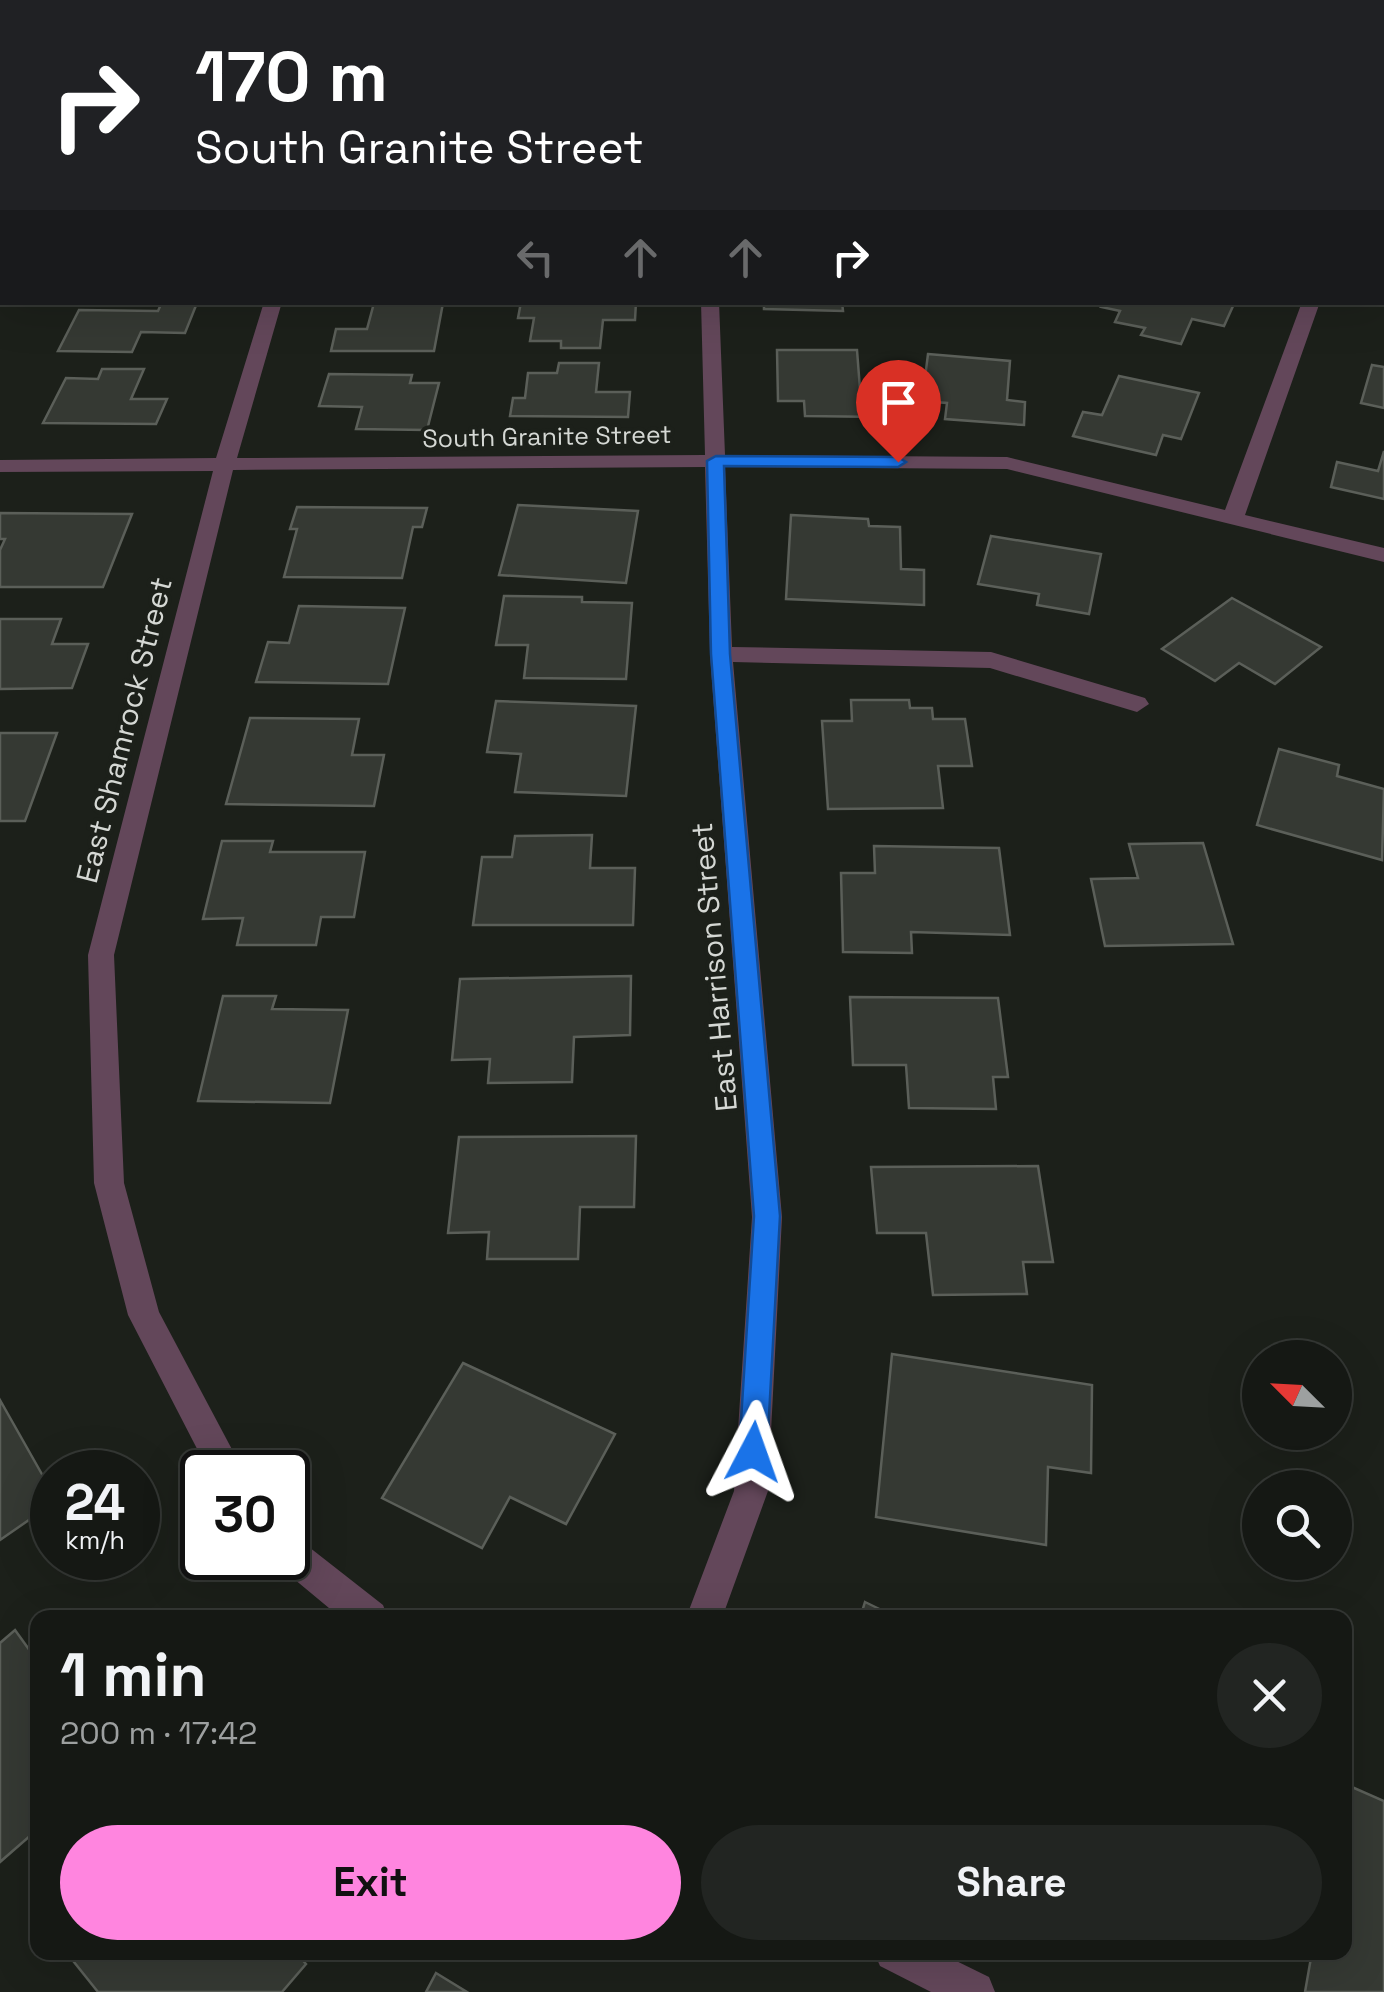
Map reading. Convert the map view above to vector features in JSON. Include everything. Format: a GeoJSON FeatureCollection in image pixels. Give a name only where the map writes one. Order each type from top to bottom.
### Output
{"type":"FeatureCollection","features":[{"type":"Feature","properties":{"kind":"street","name":"East Shamrock Street"},"geometry":{"type":"LineString","coordinates":[[215,1450],[144,1315],[109,1183],[101,955],[224,468],[272,305]]}},
{"type":"Feature","properties":{"kind":"street","name":"East Harrison Street"},"geometry":{"type":"LineString","coordinates":[[707,1610],[751,1491],[767,1216],[721,654],[710,305]]}},
{"type":"Feature","properties":{"kind":"street"},"geometry":{"type":"LineString","coordinates":[[1233,518],[1309,305]]}},
{"type":"Feature","properties":{"kind":"street","name":"South Granite Street"},"geometry":{"type":"LineString","coordinates":[[0,466],[1007,463],[1384,555]]}},
{"type":"Feature","properties":{"kind":"street"},"geometry":{"type":"LineString","coordinates":[[721,654],[991,660],[1137,704]]}},
{"type":"Feature","properties":{"kind":"street"},"geometry":{"type":"LineString","coordinates":[[310,1570],[360,1610]]}},
{"type":"Feature","properties":{"kind":"street"},"geometry":{"type":"LineString","coordinates":[[910,1960],[974,1992]]}},
{"type":"Feature","properties":{"kind":"building"},"geometry":{"type":"Polygon","coordinates":[[[161,305],[196,305],[185,333],[141,332],[132,352],[58,351],[79,310],[158,311],[161,305]]]}},
{"type":"Feature","properties":{"kind":"building"},"geometry":{"type":"Polygon","coordinates":[[[373,305],[443,305],[434,351],[331,351],[336,329],[367,329],[373,305]]]}},
{"type":"Feature","properties":{"kind":"building"},"geometry":{"type":"Polygon","coordinates":[[[520,305],[636,305],[635,320],[603,320],[600,348],[561,348],[561,341],[530,341],[534,318],[518,318],[520,305]]]}},
{"type":"Feature","properties":{"kind":"building"},"geometry":{"type":"Polygon","coordinates":[[[764,305],[842,305],[843,311],[764,309],[764,305]]]}},
{"type":"Feature","properties":{"kind":"building"},"geometry":{"type":"Polygon","coordinates":[[[1233,306],[1224,326],[1192,319],[1181,344],[1141,335],[1145,328],[1115,322],[1120,311],[1101,307],[1233,306]]]}},
{"type":"Feature","properties":{"kind":"building"},"geometry":{"type":"Polygon","coordinates":[[[777,350],[857,350],[860,389],[880,389],[883,417],[805,416],[804,401],[778,401],[777,350]]]}},
{"type":"Feature","properties":{"kind":"building"},"geometry":{"type":"Polygon","coordinates":[[[928,354],[1010,361],[1007,400],[1025,402],[1024,425],[945,419],[947,403],[922,401],[928,354]]]}},
{"type":"Feature","properties":{"kind":"building"},"geometry":{"type":"Polygon","coordinates":[[[559,363],[599,363],[596,392],[630,392],[628,417],[510,416],[513,398],[525,398],[528,373],[557,373],[559,363]]]}},
{"type":"Feature","properties":{"kind":"building"},"geometry":{"type":"Polygon","coordinates":[[[1372,365],[1384,367],[1384,408],[1361,403],[1372,365]]]}},
{"type":"Feature","properties":{"kind":"building"},"geometry":{"type":"Polygon","coordinates":[[[102,369],[144,369],[131,399],[167,399],[156,424],[43,423],[66,378],[98,379],[102,369]]]}},
{"type":"Feature","properties":{"kind":"building"},"geometry":{"type":"Polygon","coordinates":[[[329,374],[412,375],[410,383],[439,383],[427,430],[356,429],[362,407],[319,406],[329,374]]]}},
{"type":"Feature","properties":{"kind":"building"},"geometry":{"type":"Polygon","coordinates":[[[1119,376],[1199,393],[1181,439],[1163,435],[1156,455],[1073,436],[1083,412],[1102,415],[1119,376]]]}},
{"type":"Feature","properties":{"kind":"building"},"geometry":{"type":"Polygon","coordinates":[[[1384,451],[1384,499],[1331,487],[1337,462],[1378,471],[1384,451]]]}},
{"type":"Feature","properties":{"kind":"building"},"geometry":{"type":"Polygon","coordinates":[[[518,505],[638,511],[626,583],[499,575],[518,505]]]}},
{"type":"Feature","properties":{"kind":"building"},"geometry":{"type":"Polygon","coordinates":[[[297,507],[427,508],[422,527],[413,527],[402,578],[284,577],[297,529],[290,529],[297,507]]]}},
{"type":"Feature","properties":{"kind":"building"},"geometry":{"type":"Polygon","coordinates":[[[0,513],[132,514],[103,587],[0,587],[0,550],[5,539],[0,539],[0,513]]]}},
{"type":"Feature","properties":{"kind":"building"},"geometry":{"type":"Polygon","coordinates":[[[791,515],[868,519],[869,526],[900,527],[901,569],[924,570],[924,605],[786,599],[791,515]]]}},
{"type":"Feature","properties":{"kind":"building"},"geometry":{"type":"Polygon","coordinates":[[[991,536],[1101,554],[1089,614],[1037,605],[1039,594],[978,584],[991,536]]]}},
{"type":"Feature","properties":{"kind":"building"},"geometry":{"type":"Polygon","coordinates":[[[504,596],[582,597],[582,602],[632,603],[626,679],[524,678],[528,645],[496,645],[504,596]]]}},
{"type":"Feature","properties":{"kind":"building"},"geometry":{"type":"Polygon","coordinates":[[[1232,598],[1321,647],[1275,684],[1239,663],[1215,681],[1162,649],[1232,598]]]}},
{"type":"Feature","properties":{"kind":"building"},"geometry":{"type":"Polygon","coordinates":[[[299,606],[405,608],[388,684],[256,682],[268,642],[289,643],[299,606]]]}},
{"type":"Feature","properties":{"kind":"building"},"geometry":{"type":"Polygon","coordinates":[[[0,619],[61,619],[52,644],[88,644],[72,688],[0,689],[0,619]]]}},
{"type":"Feature","properties":{"kind":"building"},"geometry":{"type":"Polygon","coordinates":[[[851,700],[909,700],[910,708],[932,708],[933,719],[965,719],[972,766],[938,766],[943,808],[828,809],[822,721],[852,721],[851,700]]]}},
{"type":"Feature","properties":{"kind":"building"},"geometry":{"type":"Polygon","coordinates":[[[496,701],[636,706],[626,796],[515,792],[521,754],[487,752],[496,701]]]}},
{"type":"Feature","properties":{"kind":"building"},"geometry":{"type":"Polygon","coordinates":[[[250,718],[359,719],[352,755],[384,755],[374,806],[226,804],[250,718]]]}},
{"type":"Feature","properties":{"kind":"building"},"geometry":{"type":"Polygon","coordinates":[[[0,733],[57,733],[25,821],[0,821],[0,733]]]}},
{"type":"Feature","properties":{"kind":"building"},"geometry":{"type":"Polygon","coordinates":[[[1279,749],[1339,765],[1337,776],[1384,789],[1382,860],[1257,825],[1279,749]]]}},
{"type":"Feature","properties":{"kind":"building"},"geometry":{"type":"Polygon","coordinates":[[[592,835],[590,868],[635,868],[633,925],[473,925],[482,857],[512,857],[515,836],[592,835]]]}},
{"type":"Feature","properties":{"kind":"building"},"geometry":{"type":"Polygon","coordinates":[[[222,841],[273,841],[270,852],[365,852],[354,917],[321,917],[316,945],[237,945],[243,918],[203,919],[222,841]]]}},
{"type":"Feature","properties":{"kind":"building"},"geometry":{"type":"Polygon","coordinates":[[[1203,843],[1233,944],[1105,946],[1091,879],[1138,878],[1129,844],[1203,843]]]}},
{"type":"Feature","properties":{"kind":"building"},"geometry":{"type":"Polygon","coordinates":[[[874,846],[999,848],[1010,935],[911,932],[912,953],[843,952],[841,873],[875,873],[874,846]]]}},
{"type":"Feature","properties":{"kind":"building"},"geometry":{"type":"Polygon","coordinates":[[[631,976],[630,1035],[574,1037],[572,1082],[488,1083],[490,1059],[452,1060],[460,979],[631,976]]]}},
{"type":"Feature","properties":{"kind":"building"},"geometry":{"type":"Polygon","coordinates":[[[223,996],[276,996],[272,1009],[348,1010],[330,1103],[198,1101],[223,996]]]}},
{"type":"Feature","properties":{"kind":"building"},"geometry":{"type":"Polygon","coordinates":[[[850,997],[998,998],[1008,1077],[993,1077],[996,1109],[909,1108],[906,1065],[853,1065],[850,997]]]}},
{"type":"Feature","properties":{"kind":"building"},"geometry":{"type":"Polygon","coordinates":[[[636,1136],[634,1207],[580,1207],[578,1259],[487,1259],[489,1232],[448,1233],[459,1137],[636,1136]]]}},
{"type":"Feature","properties":{"kind":"building"},"geometry":{"type":"Polygon","coordinates":[[[1038,1166],[1053,1262],[1023,1262],[1027,1294],[933,1295],[926,1233],[877,1233],[871,1167],[1038,1166]]]}},
{"type":"Feature","properties":{"kind":"building"},"geometry":{"type":"Polygon","coordinates":[[[892,1354],[1092,1385],[1091,1473],[1048,1467],[1046,1545],[876,1517],[892,1354]]]}},
{"type":"Feature","properties":{"kind":"building"},"geometry":{"type":"Polygon","coordinates":[[[463,1363],[615,1434],[566,1524],[510,1497],[482,1548],[382,1498],[463,1363]]]}},
{"type":"Feature","properties":{"kind":"building"},"geometry":{"type":"Polygon","coordinates":[[[0,1400],[30,1453],[30,1519],[0,1540],[0,1400]]]}},
{"type":"Feature","properties":{"kind":"building"},"geometry":{"type":"Polygon","coordinates":[[[865,1602],[882,1610],[862,1610],[865,1602]]]}},
{"type":"Feature","properties":{"kind":"building"},"geometry":{"type":"Polygon","coordinates":[[[15,1630],[30,1651],[30,1836],[0,1862],[0,1643],[15,1630]]]}},
{"type":"Feature","properties":{"kind":"building"},"geometry":{"type":"Polygon","coordinates":[[[1352,1787],[1384,1801],[1384,1992],[1305,1992],[1311,1960],[1352,1960],[1352,1787]]]}},
{"type":"Feature","properties":{"kind":"building"},"geometry":{"type":"Polygon","coordinates":[[[72,1960],[302,1960],[306,1964],[282,1992],[98,1992],[72,1960]]]}},
{"type":"Feature","properties":{"kind":"building"},"geometry":{"type":"Polygon","coordinates":[[[436,1973],[467,1992],[426,1992],[436,1973]]]}},
{"type":"Feature","properties":{"kind":"route"},"geometry":{"type":"LineString","coordinates":[[753,1452],[767,1216],[721,654],[716,461],[898,462]]}}]}
